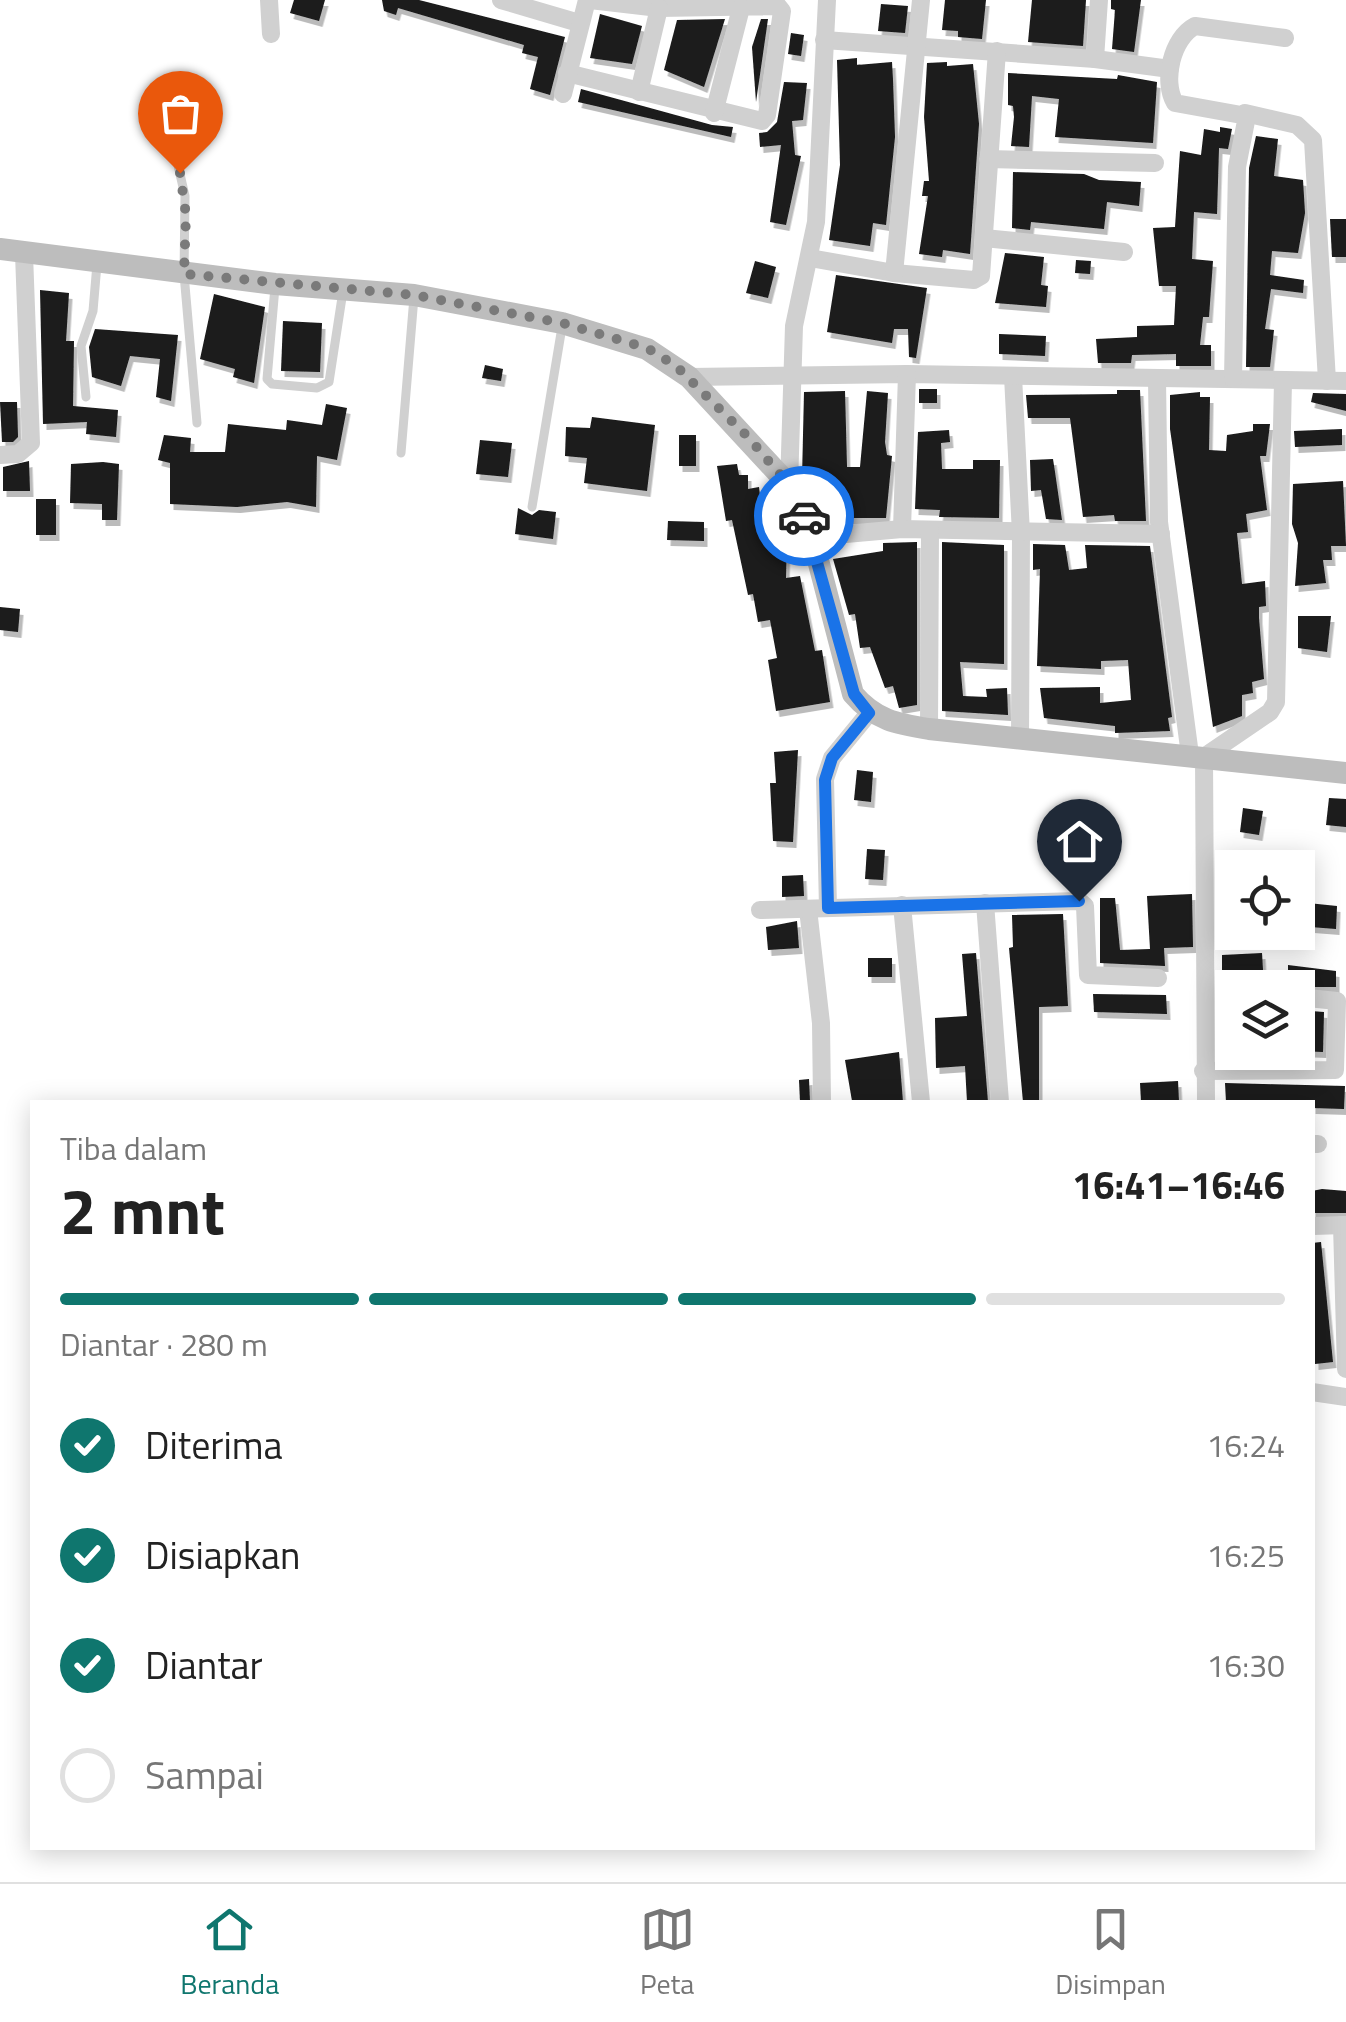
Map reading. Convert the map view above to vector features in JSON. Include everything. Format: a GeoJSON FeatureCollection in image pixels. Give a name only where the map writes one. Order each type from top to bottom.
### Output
{"type":"FeatureCollection","features":[{"type":"Feature","properties":{"kind":"main road"},"geometry":{"type":"LineString","coordinates":[[0,249],[184,274],[414,295],[562,323],[647,348],[688,377],[789,485],[812,537],[854,694],[869,713],[894,724],[929,729],[1346,773]]}},
{"type":"Feature","properties":{"kind":"street"},"geometry":{"type":"LineString","coordinates":[[269,0],[271,34]]}},
{"type":"Feature","properties":{"kind":"street"},"geometry":{"type":"LineString","coordinates":[[501,0],[579,23]]}},
{"type":"Feature","properties":{"kind":"street"},"geometry":{"type":"LineString","coordinates":[[563,94],[567,72],[579,23],[588,0],[659,8],[778,6],[782,10],[767,116],[762,122],[714,113],[567,72]]}},
{"type":"Feature","properties":{"kind":"street"},"geometry":{"type":"LineString","coordinates":[[789,485],[794,326],[810,258],[821,156],[826,0]]}},
{"type":"Feature","properties":{"kind":"street"},"geometry":{"type":"LineString","coordinates":[[894,273],[921,0]]}},
{"type":"Feature","properties":{"kind":"street"},"geometry":{"type":"LineString","coordinates":[[1094,59],[1098,0]]}},
{"type":"Feature","properties":{"kind":"street"},"geometry":{"type":"LineString","coordinates":[[639,92],[659,8]]}},
{"type":"Feature","properties":{"kind":"street"},"geometry":{"type":"LineString","coordinates":[[714,113],[740,8]]}},
{"type":"Feature","properties":{"kind":"street"},"geometry":{"type":"LineString","coordinates":[[688,377],[907,374],[1336,381],[1313,140],[1297,124],[1175,103],[1168,87],[1184,34],[1195,26],[1286,38]]}},
{"type":"Feature","properties":{"kind":"street"},"geometry":{"type":"LineString","coordinates":[[824,40],[1094,59],[1170,70]]}},
{"type":"Feature","properties":{"kind":"street"},"geometry":{"type":"LineString","coordinates":[[810,258],[894,273],[974,280],[982,270],[996,51]]}},
{"type":"Feature","properties":{"kind":"street"},"geometry":{"type":"LineString","coordinates":[[1232,379],[1237,167],[1245,113]]}},
{"type":"Feature","properties":{"kind":"street"},"geometry":{"type":"LineString","coordinates":[[988,158],[1155,163]]}},
{"type":"Feature","properties":{"kind":"street"},"geometry":{"type":"LineString","coordinates":[[984,238],[1124,252]]}},
{"type":"Feature","properties":{"kind":"street"},"geometry":{"type":"LineString","coordinates":[[0,455],[18,454],[31,443],[24,254]]}},
{"type":"Feature","properties":{"kind":"street"},"geometry":{"type":"LineString","coordinates":[[902,530],[907,374]]}},
{"type":"Feature","properties":{"kind":"street"},"geometry":{"type":"LineString","coordinates":[[1013,376],[1021,534],[1020,739]]}},
{"type":"Feature","properties":{"kind":"street"},"geometry":{"type":"LineString","coordinates":[[1157,379],[1161,534],[1197,756],[1206,1100]]}},
{"type":"Feature","properties":{"kind":"street"},"geometry":{"type":"LineString","coordinates":[[1197,756],[1270,712],[1276,702],[1284,381]]}},
{"type":"Feature","properties":{"kind":"street"},"geometry":{"type":"LineString","coordinates":[[812,537],[902,530],[1161,534]]}},
{"type":"Feature","properties":{"kind":"street"},"geometry":{"type":"LineString","coordinates":[[929,729],[930,530]]}},
{"type":"Feature","properties":{"kind":"street"},"geometry":{"type":"LineString","coordinates":[[828,908],[825,780],[832,758],[869,713]]}},
{"type":"Feature","properties":{"kind":"street"},"geometry":{"type":"LineString","coordinates":[[760,910],[1083,902],[1088,975],[1158,978]]}},
{"type":"Feature","properties":{"kind":"street"},"geometry":{"type":"LineString","coordinates":[[985,903],[1000,1100]]}},
{"type":"Feature","properties":{"kind":"street"},"geometry":{"type":"LineString","coordinates":[[902,905],[921,1100]]}},
{"type":"Feature","properties":{"kind":"street"},"geometry":{"type":"LineString","coordinates":[[808,909],[821,1024],[822,1100]]}},
{"type":"Feature","properties":{"kind":"street"},"geometry":{"type":"LineString","coordinates":[[1203,1071],[1335,1070],[1337,1002],[1315,999]]}},
{"type":"Feature","properties":{"kind":"street"},"geometry":{"type":"LineString","coordinates":[[1315,1226],[1344,1225],[1346,1369]]}},
{"type":"Feature","properties":{"kind":"street"},"geometry":{"type":"LineString","coordinates":[[1315,1392],[1346,1397]]}},
{"type":"Feature","properties":{"kind":"lane"},"geometry":{"type":"LineString","coordinates":[[167,117],[185,196],[184,274],[197,423]]}},
{"type":"Feature","properties":{"kind":"lane"},"geometry":{"type":"LineString","coordinates":[[86,397],[81,346],[93,311],[97,264]]}},
{"type":"Feature","properties":{"kind":"lane"},"geometry":{"type":"LineString","coordinates":[[275,284],[267,378],[272,384],[317,388],[329,382],[343,289]]}},
{"type":"Feature","properties":{"kind":"lane"},"geometry":{"type":"LineString","coordinates":[[401,454],[414,295]]}},
{"type":"Feature","properties":{"kind":"lane"},"geometry":{"type":"LineString","coordinates":[[532,507],[562,323]]}},
{"type":"Feature","properties":{"kind":"building"},"geometry":{"type":"Polygon","coordinates":[[[294,0],[325,0],[319,21],[290,13],[294,0]]]}},
{"type":"Feature","properties":{"kind":"building"},"geometry":{"type":"Polygon","coordinates":[[[382,0],[419,0],[565,37],[550,95],[530,89],[538,57],[522,53],[524,45],[398,8],[396,15],[384,11],[382,0]]]}},
{"type":"Feature","properties":{"kind":"building"},"geometry":{"type":"Polygon","coordinates":[[[945,0],[986,0],[982,39],[958,37],[958,31],[942,30],[945,0]]]}},
{"type":"Feature","properties":{"kind":"building"},"geometry":{"type":"Polygon","coordinates":[[[1032,0],[1086,0],[1083,46],[1028,42],[1032,0]]]}},
{"type":"Feature","properties":{"kind":"building"},"geometry":{"type":"Polygon","coordinates":[[[1111,0],[1141,0],[1134,52],[1112,49],[1115,10],[1111,9],[1111,0]]]}},
{"type":"Feature","properties":{"kind":"building"},"geometry":{"type":"Polygon","coordinates":[[[881,4],[908,6],[905,33],[878,31],[881,4]]]}},
{"type":"Feature","properties":{"kind":"building"},"geometry":{"type":"Polygon","coordinates":[[[600,14],[642,26],[632,64],[590,58],[600,14]]]}},
{"type":"Feature","properties":{"kind":"building"},"geometry":{"type":"Polygon","coordinates":[[[725,19],[704,87],[664,70],[677,20],[725,19]]]}},
{"type":"Feature","properties":{"kind":"building"},"geometry":{"type":"Polygon","coordinates":[[[761,19],[768,19],[756,102],[752,47],[761,19]]]}},
{"type":"Feature","properties":{"kind":"building"},"geometry":{"type":"Polygon","coordinates":[[[791,33],[804,35],[801,56],[788,54],[791,33]]]}},
{"type":"Feature","properties":{"kind":"building"},"geometry":{"type":"Polygon","coordinates":[[[857,58],[857,65],[892,62],[895,137],[886,225],[873,223],[870,246],[829,240],[840,165],[837,60],[857,58]]]}},
{"type":"Feature","properties":{"kind":"building"},"geometry":{"type":"Polygon","coordinates":[[[947,62],[947,66],[973,64],[979,124],[970,254],[943,250],[942,257],[919,254],[928,196],[922,196],[924,181],[929,181],[924,117],[927,63],[947,62]]]}},
{"type":"Feature","properties":{"kind":"building"},"geometry":{"type":"Polygon","coordinates":[[[1008,73],[1117,79],[1118,75],[1157,82],[1153,143],[1055,137],[1059,99],[1032,96],[1029,147],[1011,146],[1014,117],[1013,106],[1008,105],[1008,73]]]}},
{"type":"Feature","properties":{"kind":"building"},"geometry":{"type":"Polygon","coordinates":[[[784,82],[807,83],[803,120],[792,121],[795,155],[801,156],[786,225],[770,222],[781,145],[760,147],[759,133],[767,132],[777,122],[784,82]]]}},
{"type":"Feature","properties":{"kind":"building"},"geometry":{"type":"Polygon","coordinates":[[[581,89],[712,125],[733,127],[731,137],[578,102],[581,89]]]}},
{"type":"Feature","properties":{"kind":"building"},"geometry":{"type":"Polygon","coordinates":[[[1220,127],[1232,129],[1228,149],[1219,148],[1217,214],[1194,212],[1192,259],[1213,261],[1209,317],[1203,317],[1200,345],[1211,345],[1211,366],[1176,366],[1176,354],[1132,355],[1131,363],[1098,363],[1096,339],[1137,337],[1137,326],[1174,325],[1176,286],[1159,286],[1153,228],[1175,227],[1180,151],[1201,155],[1204,129],[1220,132],[1220,127]]]}},
{"type":"Feature","properties":{"kind":"building"},"geometry":{"type":"Polygon","coordinates":[[[1256,136],[1278,139],[1274,176],[1303,180],[1305,213],[1298,253],[1272,251],[1270,275],[1304,280],[1303,293],[1271,289],[1265,329],[1274,330],[1270,367],[1246,367],[1249,168],[1256,136]]]}},
{"type":"Feature","properties":{"kind":"building"},"geometry":{"type":"Polygon","coordinates":[[[1013,172],[1084,174],[1099,180],[1141,182],[1139,206],[1107,202],[1104,229],[1031,222],[1030,230],[1012,228],[1013,172]]]}},
{"type":"Feature","properties":{"kind":"building"},"geometry":{"type":"Polygon","coordinates":[[[1330,219],[1346,219],[1346,257],[1332,257],[1330,219]]]}},
{"type":"Feature","properties":{"kind":"building"},"geometry":{"type":"Polygon","coordinates":[[[1005,253],[1044,257],[1041,285],[1048,286],[1046,307],[995,303],[1005,253]]]}},
{"type":"Feature","properties":{"kind":"building"},"geometry":{"type":"Polygon","coordinates":[[[1076,260],[1091,261],[1090,274],[1075,273],[1076,260]]]}},
{"type":"Feature","properties":{"kind":"building"},"geometry":{"type":"Polygon","coordinates":[[[755,261],[776,267],[768,298],[746,293],[755,261]]]}},
{"type":"Feature","properties":{"kind":"building"},"geometry":{"type":"Polygon","coordinates":[[[836,275],[927,288],[916,358],[909,357],[908,329],[894,329],[892,343],[827,332],[836,275]]]}},
{"type":"Feature","properties":{"kind":"building"},"geometry":{"type":"Polygon","coordinates":[[[40,290],[69,293],[66,341],[74,341],[73,406],[118,410],[116,437],[86,434],[87,422],[43,424],[40,290]]]}},
{"type":"Feature","properties":{"kind":"building"},"geometry":{"type":"Polygon","coordinates":[[[214,294],[265,307],[254,383],[233,377],[235,369],[200,359],[214,294]]]}},
{"type":"Feature","properties":{"kind":"building"},"geometry":{"type":"Polygon","coordinates":[[[283,321],[322,323],[320,372],[281,371],[283,321]]]}},
{"type":"Feature","properties":{"kind":"building"},"geometry":{"type":"Polygon","coordinates":[[[95,329],[178,335],[171,401],[156,397],[160,359],[130,356],[121,386],[92,377],[89,347],[95,329]]]}},
{"type":"Feature","properties":{"kind":"building"},"geometry":{"type":"Polygon","coordinates":[[[999,334],[1046,336],[1045,356],[999,354],[999,334]]]}},
{"type":"Feature","properties":{"kind":"building"},"geometry":{"type":"Polygon","coordinates":[[[485,365],[503,369],[501,381],[482,378],[485,365]]]}},
{"type":"Feature","properties":{"kind":"building"},"geometry":{"type":"Polygon","coordinates":[[[919,389],[937,389],[937,403],[919,403],[919,389]]]}},
{"type":"Feature","properties":{"kind":"building"},"geometry":{"type":"Polygon","coordinates":[[[1117,390],[1140,390],[1146,521],[1115,521],[1114,515],[1083,517],[1070,418],[1028,418],[1026,395],[1117,394],[1117,390]]]}},
{"type":"Feature","properties":{"kind":"building"},"geometry":{"type":"Polygon","coordinates":[[[845,391],[847,467],[860,467],[867,391],[888,393],[885,442],[887,455],[892,456],[886,518],[849,518],[849,507],[815,507],[814,493],[809,493],[802,478],[804,392],[845,391]]]}},
{"type":"Feature","properties":{"kind":"building"},"geometry":{"type":"Polygon","coordinates":[[[1200,392],[1200,397],[1210,397],[1209,450],[1226,451],[1227,435],[1253,431],[1253,424],[1270,424],[1266,456],[1260,456],[1267,510],[1246,514],[1248,532],[1237,533],[1242,584],[1265,581],[1266,606],[1259,607],[1264,679],[1252,682],[1253,693],[1242,695],[1242,716],[1213,727],[1170,429],[1170,395],[1200,392]]]}},
{"type":"Feature","properties":{"kind":"building"},"geometry":{"type":"Polygon","coordinates":[[[1313,393],[1346,394],[1346,411],[1311,402],[1313,393]]]}},
{"type":"Feature","properties":{"kind":"building"},"geometry":{"type":"Polygon","coordinates":[[[0,402],[17,402],[18,437],[13,442],[2,442],[0,402]]]}},
{"type":"Feature","properties":{"kind":"building"},"geometry":{"type":"Polygon","coordinates":[[[326,404],[347,408],[337,460],[317,456],[316,507],[287,502],[237,507],[170,504],[170,463],[158,460],[164,435],[191,438],[190,452],[225,452],[228,424],[286,430],[287,420],[322,425],[326,404]]]}},
{"type":"Feature","properties":{"kind":"building"},"geometry":{"type":"Polygon","coordinates":[[[592,417],[655,425],[647,491],[584,483],[587,458],[565,456],[566,427],[590,428],[592,417]]]}},
{"type":"Feature","properties":{"kind":"building"},"geometry":{"type":"Polygon","coordinates":[[[1342,429],[1342,445],[1295,447],[1294,431],[1342,429]]]}},
{"type":"Feature","properties":{"kind":"building"},"geometry":{"type":"Polygon","coordinates":[[[949,430],[950,442],[941,443],[942,469],[973,469],[973,460],[1000,460],[999,518],[939,517],[940,510],[915,509],[918,432],[949,430]]]}},
{"type":"Feature","properties":{"kind":"building"},"geometry":{"type":"Polygon","coordinates":[[[679,435],[696,435],[696,466],[679,466],[679,435]]]}},
{"type":"Feature","properties":{"kind":"building"},"geometry":{"type":"Polygon","coordinates":[[[480,440],[512,443],[508,477],[476,474],[480,440]]]}},
{"type":"Feature","properties":{"kind":"building"},"geometry":{"type":"Polygon","coordinates":[[[1053,459],[1062,520],[1046,519],[1041,490],[1031,491],[1030,460],[1053,459]]]}},
{"type":"Feature","properties":{"kind":"building"},"geometry":{"type":"Polygon","coordinates":[[[29,461],[30,491],[3,491],[3,467],[29,461]]]}},
{"type":"Feature","properties":{"kind":"building"},"geometry":{"type":"Polygon","coordinates":[[[71,464],[119,464],[117,520],[102,520],[102,504],[70,503],[71,464]]]}},
{"type":"Feature","properties":{"kind":"building"},"geometry":{"type":"Polygon","coordinates":[[[737,464],[739,475],[748,475],[748,489],[759,487],[761,503],[771,501],[774,522],[780,521],[781,536],[787,535],[786,578],[800,576],[815,651],[822,650],[830,702],[776,711],[768,660],[777,658],[770,620],[758,622],[753,594],[748,595],[732,520],[726,521],[717,466],[737,464]]]}},
{"type":"Feature","properties":{"kind":"building"},"geometry":{"type":"Polygon","coordinates":[[[1343,481],[1346,546],[1331,546],[1332,560],[1323,560],[1326,583],[1295,586],[1298,543],[1292,524],[1293,484],[1343,481]]]}},
{"type":"Feature","properties":{"kind":"building"},"geometry":{"type":"Polygon","coordinates":[[[36,499],[56,499],[56,535],[36,535],[36,499]]]}},
{"type":"Feature","properties":{"kind":"building"},"geometry":{"type":"Polygon","coordinates":[[[518,508],[532,515],[539,510],[556,512],[553,539],[515,534],[518,508]]]}},
{"type":"Feature","properties":{"kind":"building"},"geometry":{"type":"Polygon","coordinates":[[[668,521],[704,522],[704,541],[667,540],[668,521]]]}},
{"type":"Feature","properties":{"kind":"building"},"geometry":{"type":"Polygon","coordinates":[[[917,542],[917,705],[899,708],[893,686],[885,688],[870,647],[860,648],[855,614],[849,615],[833,559],[883,551],[883,543],[917,542]]]}},
{"type":"Feature","properties":{"kind":"building"},"geometry":{"type":"Polygon","coordinates":[[[942,542],[1004,545],[1004,664],[960,662],[963,696],[987,697],[986,689],[1007,688],[1008,715],[942,711],[942,542]]]}},
{"type":"Feature","properties":{"kind":"building"},"geometry":{"type":"Polygon","coordinates":[[[1033,544],[1065,545],[1069,570],[1087,568],[1085,545],[1150,546],[1172,717],[1168,718],[1170,731],[1115,733],[1115,726],[1044,718],[1040,688],[1100,687],[1100,703],[1131,700],[1128,660],[1101,661],[1101,669],[1037,666],[1040,569],[1033,570],[1033,544]]]}},
{"type":"Feature","properties":{"kind":"building"},"geometry":{"type":"Polygon","coordinates":[[[0,607],[20,609],[18,632],[0,630],[0,607]]]}},
{"type":"Feature","properties":{"kind":"building"},"geometry":{"type":"Polygon","coordinates":[[[1298,616],[1331,616],[1327,652],[1298,648],[1298,616]]]}},
{"type":"Feature","properties":{"kind":"building"},"geometry":{"type":"Polygon","coordinates":[[[798,750],[793,842],[773,841],[770,783],[776,783],[774,752],[798,750]]]}},
{"type":"Feature","properties":{"kind":"building"},"geometry":{"type":"Polygon","coordinates":[[[857,770],[873,772],[871,802],[854,800],[857,770]]]}},
{"type":"Feature","properties":{"kind":"building"},"geometry":{"type":"Polygon","coordinates":[[[1329,798],[1346,799],[1346,827],[1326,825],[1329,798]]]}},
{"type":"Feature","properties":{"kind":"building"},"geometry":{"type":"Polygon","coordinates":[[[1243,808],[1263,811],[1259,835],[1240,832],[1243,808]]]}},
{"type":"Feature","properties":{"kind":"building"},"geometry":{"type":"Polygon","coordinates":[[[867,849],[885,850],[883,880],[865,879],[867,849]]]}},
{"type":"Feature","properties":{"kind":"building"},"geometry":{"type":"Polygon","coordinates":[[[803,875],[804,896],[782,897],[782,876],[803,875]]]}},
{"type":"Feature","properties":{"kind":"building"},"geometry":{"type":"Polygon","coordinates":[[[1192,894],[1193,947],[1164,948],[1165,966],[1100,963],[1100,898],[1115,898],[1120,950],[1150,949],[1147,896],[1192,894]]]}},
{"type":"Feature","properties":{"kind":"building"},"geometry":{"type":"Polygon","coordinates":[[[1315,904],[1337,906],[1336,929],[1315,927],[1315,904]]]}},
{"type":"Feature","properties":{"kind":"building"},"geometry":{"type":"Polygon","coordinates":[[[1063,914],[1068,1006],[1039,1007],[1039,1100],[1023,1100],[1009,948],[1013,947],[1012,915],[1063,914]]]}},
{"type":"Feature","properties":{"kind":"building"},"geometry":{"type":"Polygon","coordinates":[[[797,921],[799,948],[768,950],[766,927],[797,921]]]}},
{"type":"Feature","properties":{"kind":"building"},"geometry":{"type":"Polygon","coordinates":[[[976,953],[988,1100],[967,1100],[965,1066],[936,1068],[935,1018],[967,1016],[962,954],[976,953]]]}},
{"type":"Feature","properties":{"kind":"building"},"geometry":{"type":"Polygon","coordinates":[[[1262,953],[1263,970],[1222,970],[1222,955],[1262,953]]]}},
{"type":"Feature","properties":{"kind":"building"},"geometry":{"type":"Polygon","coordinates":[[[868,958],[892,958],[892,977],[868,977],[868,958]]]}},
{"type":"Feature","properties":{"kind":"building"},"geometry":{"type":"Polygon","coordinates":[[[1288,965],[1336,971],[1336,987],[1315,987],[1315,970],[1288,970],[1288,965]]]}},
{"type":"Feature","properties":{"kind":"building"},"geometry":{"type":"Polygon","coordinates":[[[1093,994],[1166,995],[1167,1014],[1094,1012],[1093,994]]]}},
{"type":"Feature","properties":{"kind":"building"},"geometry":{"type":"Polygon","coordinates":[[[1315,1011],[1324,1012],[1323,1052],[1315,1052],[1315,1011]]]}},
{"type":"Feature","properties":{"kind":"building"},"geometry":{"type":"Polygon","coordinates":[[[899,1052],[903,1100],[852,1100],[845,1060],[899,1052]]]}},
{"type":"Feature","properties":{"kind":"building"},"geometry":{"type":"Polygon","coordinates":[[[809,1079],[810,1100],[800,1100],[799,1080],[809,1079]]]}},
{"type":"Feature","properties":{"kind":"building"},"geometry":{"type":"Polygon","coordinates":[[[1178,1081],[1179,1100],[1141,1100],[1140,1083],[1178,1081]]]}},
{"type":"Feature","properties":{"kind":"building"},"geometry":{"type":"Polygon","coordinates":[[[1225,1083],[1345,1086],[1344,1109],[1315,1108],[1315,1100],[1226,1100],[1225,1083]]]}},
{"type":"Feature","properties":{"kind":"building"},"geometry":{"type":"Polygon","coordinates":[[[1315,1190],[1346,1191],[1346,1213],[1315,1213],[1315,1190]]]}},
{"type":"Feature","properties":{"kind":"building"},"geometry":{"type":"Polygon","coordinates":[[[1321,1242],[1333,1362],[1315,1364],[1315,1243],[1321,1242]]]}},
{"type":"Feature","properties":{"kind":"way so far"},"geometry":{"type":"LineString","coordinates":[[180,173],[186,215],[184,274],[414,295],[562,323],[647,348],[676,366],[748,437],[789,485],[804,516]]}},
{"type":"Feature","properties":{"kind":"route"},"geometry":{"type":"LineString","coordinates":[[804,516],[854,694],[869,713],[832,758],[825,780],[828,908],[1079,901]]}}]}
